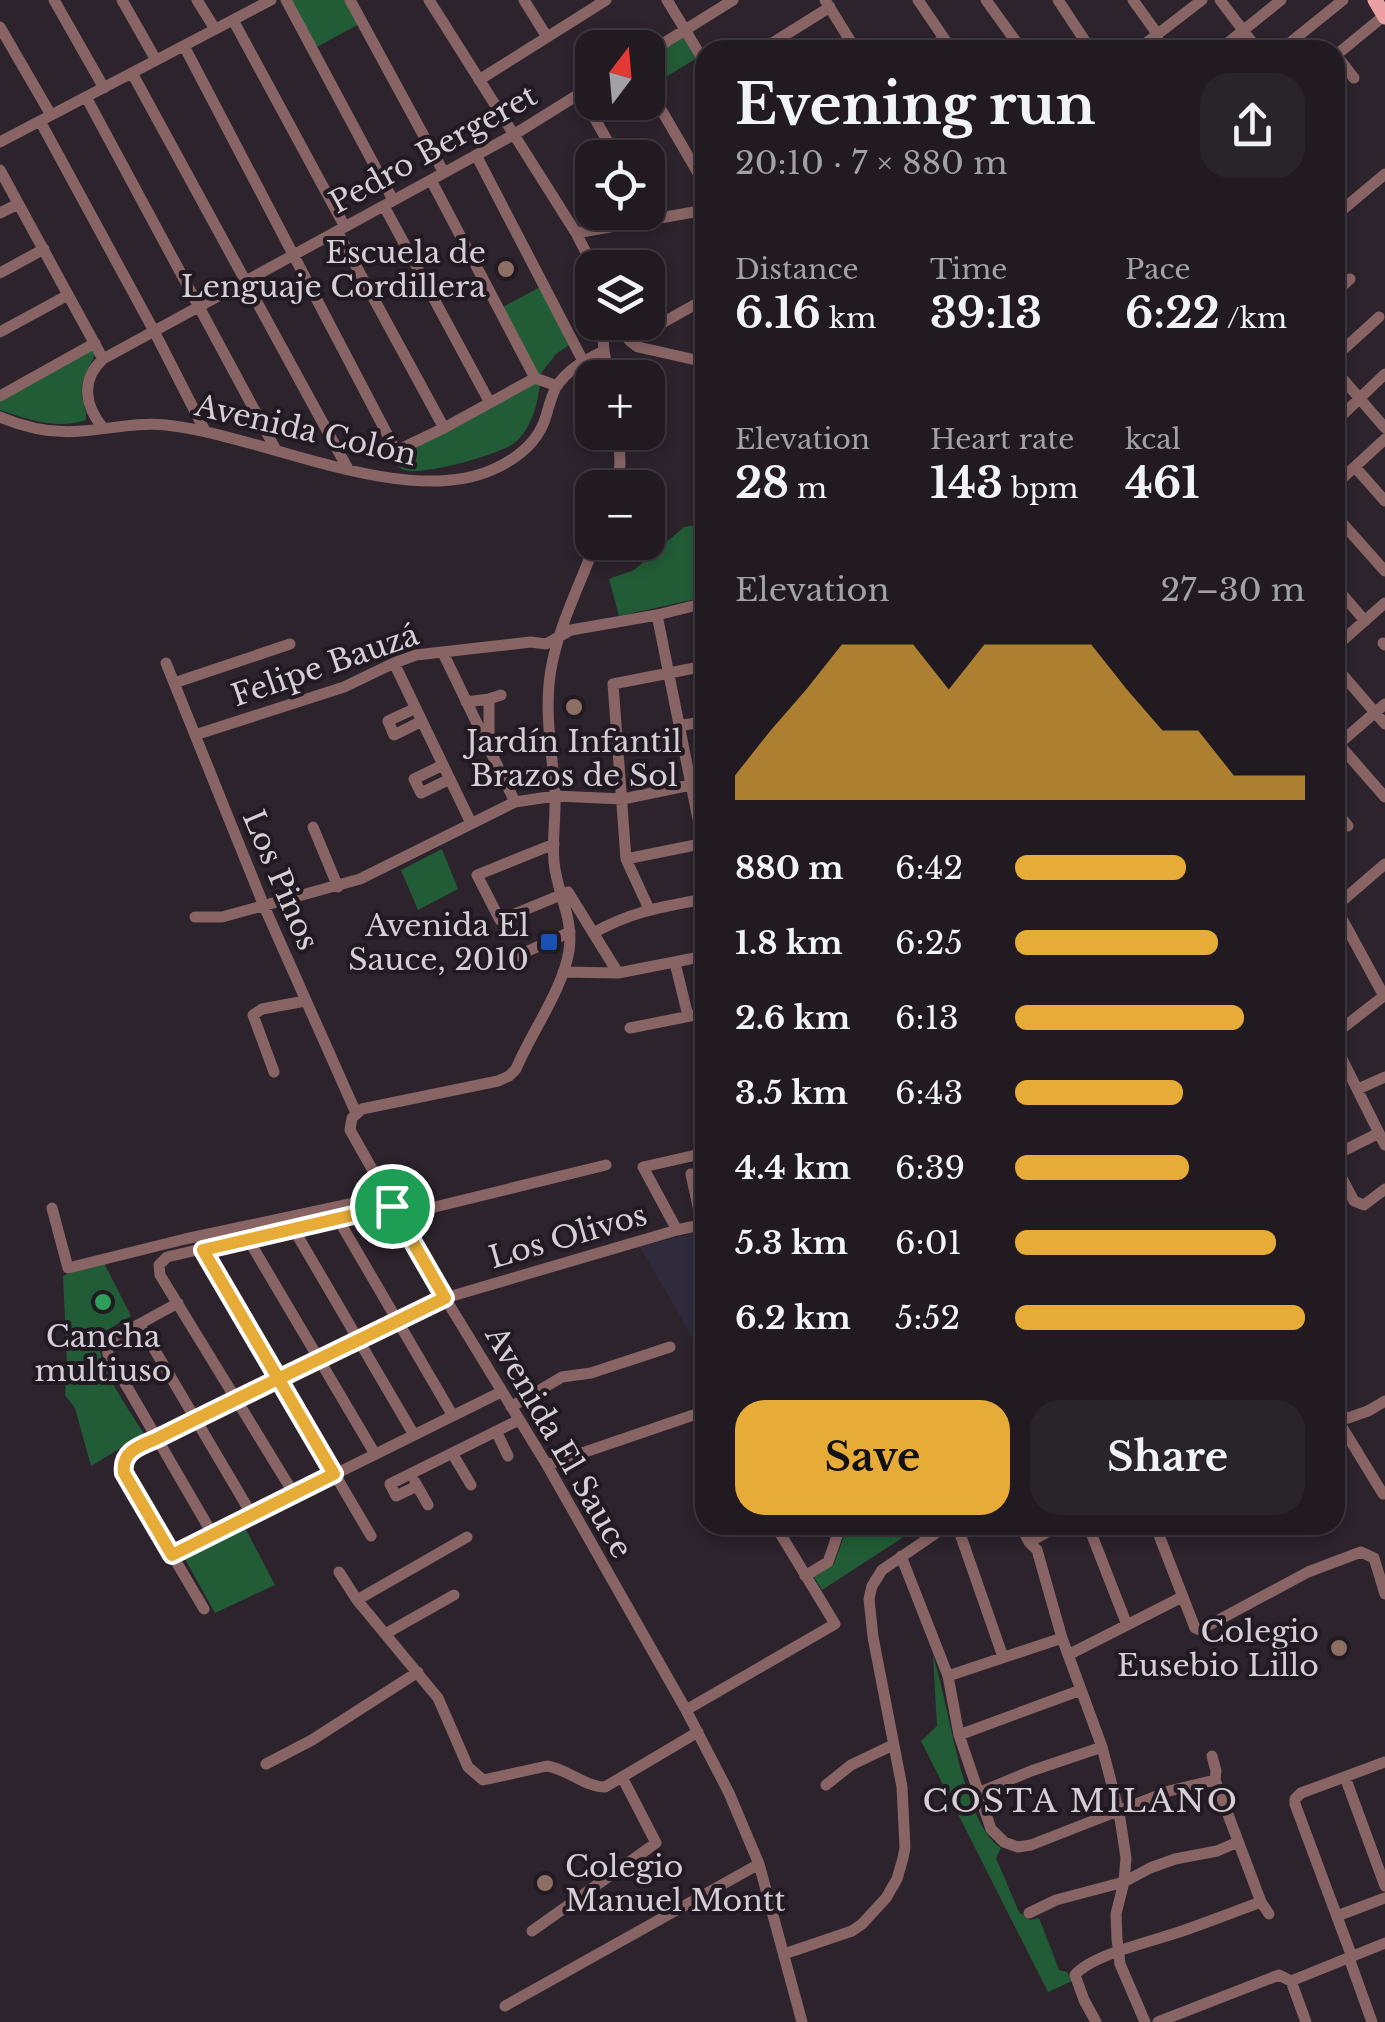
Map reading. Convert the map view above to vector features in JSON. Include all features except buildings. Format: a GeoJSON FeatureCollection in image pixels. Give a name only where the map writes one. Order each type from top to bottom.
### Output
{"type":"FeatureCollection","features":[{"type":"Feature","properties":{"kind":"main road"},"geometry":{"type":"LineString","coordinates":[[1374,0],[1385,16]]}},
{"type":"Feature","properties":{"kind":"street"},"geometry":{"type":"LineString","coordinates":[[54,0],[104,88]]}},
{"type":"Feature","properties":{"kind":"street"},"geometry":{"type":"LineString","coordinates":[[122,0],[156,60]]}},
{"type":"Feature","properties":{"kind":"street"},"geometry":{"type":"LineString","coordinates":[[197,0],[215,30]]}},
{"type":"Feature","properties":{"kind":"street"},"geometry":{"type":"LineString","coordinates":[[286,0],[490,403]]}},
{"type":"Feature","properties":{"kind":"street"},"geometry":{"type":"LineString","coordinates":[[350,0],[444,173]]}},
{"type":"Feature","properties":{"kind":"street"},"geometry":{"type":"LineString","coordinates":[[429,0],[585,250]]}},
{"type":"Feature","properties":{"kind":"street"},"geometry":{"type":"LineString","coordinates":[[524,0],[547,37]]}},
{"type":"Feature","properties":{"kind":"street"},"geometry":{"type":"LineString","coordinates":[[480,80],[606,0]]}},
{"type":"Feature","properties":{"kind":"street"},"geometry":{"type":"LineString","coordinates":[[667,0],[695,47]]}},
{"type":"Feature","properties":{"kind":"street"},"geometry":{"type":"LineString","coordinates":[[665,42],[733,0]]}},
{"type":"Feature","properties":{"kind":"street"},"geometry":{"type":"LineString","coordinates":[[986,0],[1015,40]]}},
{"type":"Feature","properties":{"kind":"street"},"geometry":{"type":"LineString","coordinates":[[1058,0],[1084,40]]}},
{"type":"Feature","properties":{"kind":"street"},"geometry":{"type":"LineString","coordinates":[[1133,0],[1147,40]]}},
{"type":"Feature","properties":{"kind":"street"},"geometry":{"type":"LineString","coordinates":[[1220,0],[1250,40]]}},
{"type":"Feature","properties":{"kind":"street"},"geometry":{"type":"LineString","coordinates":[[1230,40],[1281,0]]}},
{"type":"Feature","properties":{"kind":"street"},"geometry":{"type":"LineString","coordinates":[[1294,40],[1344,0]]}},
{"type":"Feature","properties":{"kind":"street"},"geometry":{"type":"LineString","coordinates":[[0,142],[268,1]]}},
{"type":"Feature","properties":{"kind":"street"},"geometry":{"type":"LineString","coordinates":[[921,1],[943,38],[940,40]]}},
{"type":"Feature","properties":{"kind":"street"},"geometry":{"type":"LineString","coordinates":[[1153,40],[1200,1]]}},
{"type":"Feature","properties":{"kind":"street"},"geometry":{"type":"LineString","coordinates":[[775,40],[827,4],[850,40]]}},
{"type":"Feature","properties":{"kind":"street"},"geometry":{"type":"LineString","coordinates":[[1345,49],[1385,16]]}},
{"type":"Feature","properties":{"kind":"street"},"geometry":{"type":"LineString","coordinates":[[233,20],[444,428]]}},
{"type":"Feature","properties":{"kind":"street"},"geometry":{"type":"LineString","coordinates":[[0,27],[205,431]]}},
{"type":"Feature","properties":{"kind":"street"},"geometry":{"type":"LineString","coordinates":[[184,46],[396,451],[395,478]]}},
{"type":"Feature","properties":{"kind":"street"},"geometry":{"type":"LineString","coordinates":[[1345,67],[1354,78]]}},
{"type":"Feature","properties":{"kind":"street"},"geometry":{"type":"LineString","coordinates":[[132,72],[348,468]]}},
{"type":"Feature","properties":{"kind":"street"},"geometry":{"type":"LineString","coordinates":[[86,97],[276,450]]}},
{"type":"Feature","properties":{"kind":"street","name":"Pedro Bergeret"},"geometry":{"type":"LineString","coordinates":[[103,358],[476,156],[575,97]]}},
{"type":"Feature","properties":{"kind":"street"},"geometry":{"type":"LineString","coordinates":[[665,116],[695,167]]}},
{"type":"Feature","properties":{"kind":"street"},"geometry":{"type":"LineString","coordinates":[[476,156],[583,360]]}},
{"type":"Feature","properties":{"kind":"street"},"geometry":{"type":"LineString","coordinates":[[0,170],[103,358],[92,371],[86,392],[91,410],[103,428]]}},
{"type":"Feature","properties":{"kind":"street"},"geometry":{"type":"LineString","coordinates":[[1345,208],[1385,174]]}},
{"type":"Feature","properties":{"kind":"street"},"geometry":{"type":"LineString","coordinates":[[431,180],[535,378],[557,386]]}},
{"type":"Feature","properties":{"kind":"street"},"geometry":{"type":"LineString","coordinates":[[0,213],[18,204]]}},
{"type":"Feature","properties":{"kind":"street"},"geometry":{"type":"LineString","coordinates":[[665,213],[695,211]]}},
{"type":"Feature","properties":{"kind":"street"},"geometry":{"type":"LineString","coordinates":[[576,233],[588,230]]}},
{"type":"Feature","properties":{"kind":"street"},"geometry":{"type":"LineString","coordinates":[[0,273],[44,249]]}},
{"type":"Feature","properties":{"kind":"street"},"geometry":{"type":"LineString","coordinates":[[1345,284],[1350,279]]}},
{"type":"Feature","properties":{"kind":"street"},"geometry":{"type":"LineString","coordinates":[[0,332],[68,295]]}},
{"type":"Feature","properties":{"kind":"street"},"geometry":{"type":"LineString","coordinates":[[695,305],[630,341],[695,358]]}},
{"type":"Feature","properties":{"kind":"street"},"geometry":{"type":"LineString","coordinates":[[1345,349],[1380,317]]}},
{"type":"Feature","properties":{"kind":"street"},"geometry":{"type":"LineString","coordinates":[[603,340],[606,360]]}},
{"type":"Feature","properties":{"kind":"street"},"geometry":{"type":"LineString","coordinates":[[0,396],[95,343]]}},
{"type":"Feature","properties":{"kind":"street","name":"Avenida Colón"},"geometry":{"type":"LineString","coordinates":[[583,360],[604,351]]}},
{"type":"Feature","properties":{"kind":"street","name":"Avenida Colón"},"geometry":{"type":"LineString","coordinates":[[0,417],[56,432],[150,424],[205,431],[395,478],[423,482],[454,480],[479,475],[522,452],[539,435],[557,386],[575,366]]}},
{"type":"Feature","properties":{"kind":"street"},"geometry":{"type":"LineString","coordinates":[[1345,413],[1385,374]]}},
{"type":"Feature","properties":{"kind":"street"},"geometry":{"type":"LineString","coordinates":[[396,451],[535,378]]}},
{"type":"Feature","properties":{"kind":"street"},"geometry":{"type":"LineString","coordinates":[[1345,382],[1385,428]]}},
{"type":"Feature","properties":{"kind":"street"},"geometry":{"type":"LineString","coordinates":[[1345,476],[1385,440]]}},
{"type":"Feature","properties":{"kind":"street"},"geometry":{"type":"LineString","coordinates":[[1355,466],[1385,502]]}},
{"type":"Feature","properties":{"kind":"street"},"geometry":{"type":"LineString","coordinates":[[1345,526],[1385,571]]}},
{"type":"Feature","properties":{"kind":"street"},"geometry":{"type":"LineString","coordinates":[[356,1113],[509,1076],[564,972],[570,932],[555,869],[555,796],[548,704],[558,639],[589,560]]}},
{"type":"Feature","properties":{"kind":"street"},"geometry":{"type":"LineString","coordinates":[[1345,598],[1365,621]]}},
{"type":"Feature","properties":{"kind":"street"},"geometry":{"type":"LineString","coordinates":[[1345,638],[1385,604]]}},
{"type":"Feature","properties":{"kind":"street","name":"Felipe Bauzá"},"geometry":{"type":"LineString","coordinates":[[195,735],[344,687],[416,656],[531,642],[546,644],[571,630],[695,605]]}},
{"type":"Feature","properties":{"kind":"street"},"geometry":{"type":"LineString","coordinates":[[657,614],[695,804]]}},
{"type":"Feature","properties":{"kind":"street"},"geometry":{"type":"LineString","coordinates":[[174,684],[290,644]]}},
{"type":"Feature","properties":{"kind":"street"},"geometry":{"type":"LineString","coordinates":[[443,653],[515,802]]}},
{"type":"Feature","properties":{"kind":"street"},"geometry":{"type":"LineString","coordinates":[[394,663],[472,822]]}},
{"type":"Feature","properties":{"kind":"street","name":"Los Pinos"},"geometry":{"type":"LineString","coordinates":[[166,664],[264,906],[356,1113]]}},
{"type":"Feature","properties":{"kind":"street"},"geometry":{"type":"LineString","coordinates":[[649,909],[626,859],[612,684],[695,668]]}},
{"type":"Feature","properties":{"kind":"street"},"geometry":{"type":"LineString","coordinates":[[1345,675],[1380,708],[1385,724]]}},
{"type":"Feature","properties":{"kind":"street"},"geometry":{"type":"LineString","coordinates":[[466,702],[495,697],[489,750]]}},
{"type":"Feature","properties":{"kind":"street"},"geometry":{"type":"LineString","coordinates":[[416,708],[388,722],[394,735],[422,722]]}},
{"type":"Feature","properties":{"kind":"street"},"geometry":{"type":"LineString","coordinates":[[1345,737],[1380,708]]}},
{"type":"Feature","properties":{"kind":"street"},"geometry":{"type":"LineString","coordinates":[[679,726],[695,723]]}},
{"type":"Feature","properties":{"kind":"street"},"geometry":{"type":"LineString","coordinates":[[1345,754],[1385,797]]}},
{"type":"Feature","properties":{"kind":"street"},"geometry":{"type":"LineString","coordinates":[[444,765],[414,778],[421,793],[450,779]]}},
{"type":"Feature","properties":{"kind":"street"},"geometry":{"type":"LineString","coordinates":[[195,917],[222,917],[360,880],[515,802],[555,796],[623,799],[695,784]]}},
{"type":"Feature","properties":{"kind":"street"},"geometry":{"type":"LineString","coordinates":[[1345,822],[1348,826]]}},
{"type":"Feature","properties":{"kind":"street"},"geometry":{"type":"LineString","coordinates":[[313,827],[338,887]]}},
{"type":"Feature","properties":{"kind":"street"},"geometry":{"type":"LineString","coordinates":[[554,844],[477,875],[500,920],[568,892],[618,973]]}},
{"type":"Feature","properties":{"kind":"street"},"geometry":{"type":"LineString","coordinates":[[626,859],[695,848]]}},
{"type":"Feature","properties":{"kind":"street"},"geometry":{"type":"LineString","coordinates":[[1345,898],[1383,870]]}},
{"type":"Feature","properties":{"kind":"street"},"geometry":{"type":"LineString","coordinates":[[594,933],[649,909],[695,901]]}},
{"type":"Feature","properties":{"kind":"street"},"geometry":{"type":"LineString","coordinates":[[1345,924],[1384,996],[1345,1026]]}},
{"type":"Feature","properties":{"kind":"street"},"geometry":{"type":"LineString","coordinates":[[517,956],[570,932]]}},
{"type":"Feature","properties":{"kind":"street"},"geometry":{"type":"LineString","coordinates":[[564,972],[618,973],[695,958]]}},
{"type":"Feature","properties":{"kind":"street"},"geometry":{"type":"LineString","coordinates":[[675,963],[688,1016]]}},
{"type":"Feature","properties":{"kind":"street"},"geometry":{"type":"LineString","coordinates":[[274,1072],[253,1015],[262,1009],[305,1001]]}},
{"type":"Feature","properties":{"kind":"street"},"geometry":{"type":"LineString","coordinates":[[630,1028],[695,1015]]}},
{"type":"Feature","properties":{"kind":"street"},"geometry":{"type":"LineString","coordinates":[[1345,1064],[1385,1145]]}},
{"type":"Feature","properties":{"kind":"street"},"geometry":{"type":"LineString","coordinates":[[1358,1089],[1385,1077]]}},
{"type":"Feature","properties":{"kind":"street","name":"Avenida El Sauce"},"geometry":{"type":"LineString","coordinates":[[356,1113],[350,1122],[351,1134],[547,1466],[730,1793],[759,1864],[802,2022]]}},
{"type":"Feature","properties":{"kind":"street"},"geometry":{"type":"LineString","coordinates":[[1345,1150],[1379,1133]]}},
{"type":"Feature","properties":{"kind":"street"},"geometry":{"type":"LineString","coordinates":[[678,1230],[643,1167],[695,1155]]}},
{"type":"Feature","properties":{"kind":"street"},"geometry":{"type":"LineString","coordinates":[[52,1208],[68,1268],[185,1240],[393,1206],[606,1164]]}},
{"type":"Feature","properties":{"kind":"street"},"geometry":{"type":"LineString","coordinates":[[691,1174],[695,1191]]}},
{"type":"Feature","properties":{"kind":"street"},"geometry":{"type":"LineString","coordinates":[[1345,1185],[1354,1202],[1364,1205],[1385,1189]]}},
{"type":"Feature","properties":{"kind":"street"},"geometry":{"type":"LineString","coordinates":[[294,1494],[160,1275],[159,1265],[167,1257],[393,1206]]}},
{"type":"Feature","properties":{"kind":"street"},"geometry":{"type":"LineString","coordinates":[[338,1219],[453,1416]]}},
{"type":"Feature","properties":{"kind":"street","name":"Los Olivos"},"geometry":{"type":"LineString","coordinates":[[204,1609],[123,1469],[129,1452],[445,1298],[695,1226]]}},
{"type":"Feature","properties":{"kind":"street"},"geometry":{"type":"LineString","coordinates":[[293,1228],[414,1435]]}},
{"type":"Feature","properties":{"kind":"street"},"geometry":{"type":"LineString","coordinates":[[248,1239],[376,1454]]}},
{"type":"Feature","properties":{"kind":"street"},"geometry":{"type":"LineString","coordinates":[[203,1250],[371,1536]]}},
{"type":"Feature","properties":{"kind":"street"},"geometry":{"type":"LineString","coordinates":[[178,1302],[112,1340],[109,1358],[213,1535]]}},
{"type":"Feature","properties":{"kind":"street"},"geometry":{"type":"LineString","coordinates":[[140,1325],[252,1515]]}},
{"type":"Feature","properties":{"kind":"street"},"geometry":{"type":"LineString","coordinates":[[511,1407],[562,1377],[596,1372],[670,1347]]}},
{"type":"Feature","properties":{"kind":"street"},"geometry":{"type":"LineString","coordinates":[[172,1555],[501,1392]]}},
{"type":"Feature","properties":{"kind":"street"},"geometry":{"type":"LineString","coordinates":[[1345,1416],[1368,1411],[1385,1401]]}},
{"type":"Feature","properties":{"kind":"street"},"geometry":{"type":"LineString","coordinates":[[547,1466],[695,1414]]}},
{"type":"Feature","properties":{"kind":"street"},"geometry":{"type":"LineString","coordinates":[[417,1486],[396,1496],[390,1484],[518,1420]]}},
{"type":"Feature","properties":{"kind":"street"},"geometry":{"type":"LineString","coordinates":[[496,1431],[508,1456]]}},
{"type":"Feature","properties":{"kind":"street"},"geometry":{"type":"LineString","coordinates":[[1345,1432],[1383,1494]]}},
{"type":"Feature","properties":{"kind":"street"},"geometry":{"type":"LineString","coordinates":[[452,1453],[471,1485]]}},
{"type":"Feature","properties":{"kind":"street"},"geometry":{"type":"LineString","coordinates":[[410,1474],[428,1504]]}},
{"type":"Feature","properties":{"kind":"street"},"geometry":{"type":"LineString","coordinates":[[686,1710],[835,1624],[781,1535]]}},
{"type":"Feature","properties":{"kind":"street"},"geometry":{"type":"LineString","coordinates":[[805,1576],[828,1562],[838,1535]]}},
{"type":"Feature","properties":{"kind":"street"},"geometry":{"type":"LineString","coordinates":[[784,1954],[852,1931],[879,1908],[900,1868],[905,1848],[902,1787],[869,1599],[878,1575],[933,1535]]}},
{"type":"Feature","properties":{"kind":"street"},"geometry":{"type":"LineString","coordinates":[[961,1535],[1004,1658]]}},
{"type":"Feature","properties":{"kind":"street"},"geometry":{"type":"LineString","coordinates":[[1092,1535],[1127,1624]]}},
{"type":"Feature","properties":{"kind":"street"},"geometry":{"type":"LineString","coordinates":[[1160,1535],[1188,1614],[1200,1630],[1308,1572],[1360,1552],[1374,1558],[1385,1594]]}},
{"type":"Feature","properties":{"kind":"street"},"geometry":{"type":"LineString","coordinates":[[357,1600],[467,1538]]}},
{"type":"Feature","properties":{"kind":"street"},"geometry":{"type":"LineString","coordinates":[[1036,1538],[1062,1638],[1102,1747],[1119,1812],[1125,1846],[1124,1882],[1116,1914],[1120,1964],[1145,2022]]}},
{"type":"Feature","properties":{"kind":"street"},"geometry":{"type":"LineString","coordinates":[[901,1556],[948,1676],[959,1735],[978,1793],[991,1829],[1004,1842],[1018,1847],[1031,1845],[1169,1791],[1216,1780]]}},
{"type":"Feature","properties":{"kind":"street"},"geometry":{"type":"LineString","coordinates":[[339,1572],[357,1600],[438,1698],[468,1767],[483,1780],[547,1766],[597,1787],[609,1785],[698,1732]]}},
{"type":"Feature","properties":{"kind":"street"},"geometry":{"type":"LineString","coordinates":[[385,1634],[454,1595]]}},
{"type":"Feature","properties":{"kind":"street"},"geometry":{"type":"LineString","coordinates":[[1068,1654],[1182,1597]]}},
{"type":"Feature","properties":{"kind":"street"},"geometry":{"type":"LineString","coordinates":[[948,1676],[1062,1638]]}},
{"type":"Feature","properties":{"kind":"street"},"geometry":{"type":"LineString","coordinates":[[266,1764],[312,1740],[418,1672]]}},
{"type":"Feature","properties":{"kind":"street"},"geometry":{"type":"LineString","coordinates":[[959,1735],[1080,1690]]}},
{"type":"Feature","properties":{"kind":"street"},"geometry":{"type":"LineString","coordinates":[[826,1785],[851,1765],[892,1745]]}},
{"type":"Feature","properties":{"kind":"street"},"geometry":{"type":"LineString","coordinates":[[978,1793],[1102,1747]]}},
{"type":"Feature","properties":{"kind":"street"},"geometry":{"type":"LineString","coordinates":[[1212,1756],[1216,1780],[1238,1842],[1269,1914]]}},
{"type":"Feature","properties":{"kind":"street"},"geometry":{"type":"LineString","coordinates":[[1372,2022],[1294,1804],[1301,1794],[1385,1762]]}},
{"type":"Feature","properties":{"kind":"street"},"geometry":{"type":"LineString","coordinates":[[532,1931],[656,1843],[622,1776]]}},
{"type":"Feature","properties":{"kind":"street"},"geometry":{"type":"LineString","coordinates":[[1344,1777],[1385,1886]]}},
{"type":"Feature","properties":{"kind":"street"},"geometry":{"type":"LineString","coordinates":[[1029,1913],[1056,1900],[1124,1882],[1162,1863],[1217,1851],[1238,1842]]}},
{"type":"Feature","properties":{"kind":"street"},"geometry":{"type":"LineString","coordinates":[[505,2006],[759,1864]]}},
{"type":"Feature","properties":{"kind":"street"},"geometry":{"type":"LineString","coordinates":[[1337,1916],[1385,1898]]}},
{"type":"Feature","properties":{"kind":"street"},"geometry":{"type":"LineString","coordinates":[[1096,2022],[1075,1976],[1081,1968],[1261,1902]]}},
{"type":"Feature","properties":{"kind":"street"},"geometry":{"type":"LineString","coordinates":[[1292,1981],[1385,1943]]}},
{"type":"Feature","properties":{"kind":"street"},"geometry":{"type":"LineString","coordinates":[[1158,2022],[1279,1975],[1292,1981],[1306,2022]]}},
{"type":"Feature","properties":{"kind":"shaded area"},"geometry":{"type":"Polygon","coordinates":[[[695,1233],[695,1342],[640,1247],[695,1233]]]}},
{"type":"Feature","properties":{"kind":"green space"},"geometry":{"type":"Polygon","coordinates":[[[291,0],[348,0],[361,23],[315,48],[291,0]]]}},
{"type":"Feature","properties":{"kind":"green space"},"geometry":{"type":"Polygon","coordinates":[[[683,36],[695,59],[665,77],[665,47],[683,36]]]}},
{"type":"Feature","properties":{"kind":"green space"},"geometry":{"type":"Polygon","coordinates":[[[540,287],[573,342],[556,354],[539,376],[503,307],[540,287]]]}},
{"type":"Feature","properties":{"kind":"green space"},"geometry":{"type":"Polygon","coordinates":[[[93,350],[95,354],[82,389],[86,420],[54,424],[0,410],[0,399],[93,350]]]}},
{"type":"Feature","properties":{"kind":"green space"},"geometry":{"type":"Polygon","coordinates":[[[533,382],[540,383],[533,414],[522,435],[509,446],[444,467],[413,471],[397,466],[402,451],[533,382]]]}},
{"type":"Feature","properties":{"kind":"green space"},"geometry":{"type":"Polygon","coordinates":[[[695,525],[695,599],[619,616],[609,579],[634,570],[646,560],[665,560],[665,543],[684,527],[695,525]]]}},
{"type":"Feature","properties":{"kind":"green space"},"geometry":{"type":"Polygon","coordinates":[[[442,849],[458,889],[418,910],[401,870],[442,849]]]}},
{"type":"Feature","properties":{"kind":"green space"},"geometry":{"type":"Polygon","coordinates":[[[104,1263],[131,1316],[99,1335],[99,1347],[114,1386],[144,1434],[91,1466],[75,1408],[65,1395],[63,1276],[104,1263]]]}},
{"type":"Feature","properties":{"kind":"green space"},"geometry":{"type":"Polygon","coordinates":[[[244,1526],[275,1585],[215,1613],[185,1559],[244,1526]]]}},
{"type":"Feature","properties":{"kind":"green space"},"geometry":{"type":"Polygon","coordinates":[[[844,1535],[901,1535],[822,1590],[814,1577],[834,1564],[844,1535]]]}},
{"type":"Feature","properties":{"kind":"green space"},"geometry":{"type":"Polygon","coordinates":[[[933,1656],[958,1760],[976,1814],[1001,1848],[996,1858],[1019,1912],[1030,1920],[1039,1918],[1059,1970],[1067,1972],[1072,1981],[1048,1992],[921,1741],[937,1726],[933,1656]]]}},
{"type":"Feature","properties":{"kind":"place","name":"Escuela de Lenguaje Cordillera"},"geometry":{"type":"Point","coordinates":[506,269]}},
{"type":"Feature","properties":{"kind":"place","name":"Jardín Infantil Brazos de Sol"},"geometry":{"type":"Point","coordinates":[574,707]}},
{"type":"Feature","properties":{"kind":"place","name":"Avenida El Sauce, 2010"},"geometry":{"type":"Point","coordinates":[549,942]}},
{"type":"Feature","properties":{"kind":"place","name":"Cancha multiuso"},"geometry":{"type":"Point","coordinates":[103,1302]}},
{"type":"Feature","properties":{"kind":"place","name":"Colegio Eusebio Lillo"},"geometry":{"type":"Point","coordinates":[1339,1648]}},
{"type":"Feature","properties":{"kind":"place","name":"Colegio Manuel Montt"},"geometry":{"type":"Point","coordinates":[545,1883]}},
{"type":"Feature","properties":{"kind":"district","name":"COSTA MILANO"},"geometry":{"type":"Point","coordinates":[1081,1801]}},
{"type":"Feature","properties":{"kind":"route"},"geometry":{"type":"LineString","coordinates":[[392,1206],[203,1250],[278,1379],[334,1474],[172,1555],[124,1473],[129,1452],[142,1444],[156,1439],[236,1399],[278,1379],[445,1298],[392,1206]]}}]}
